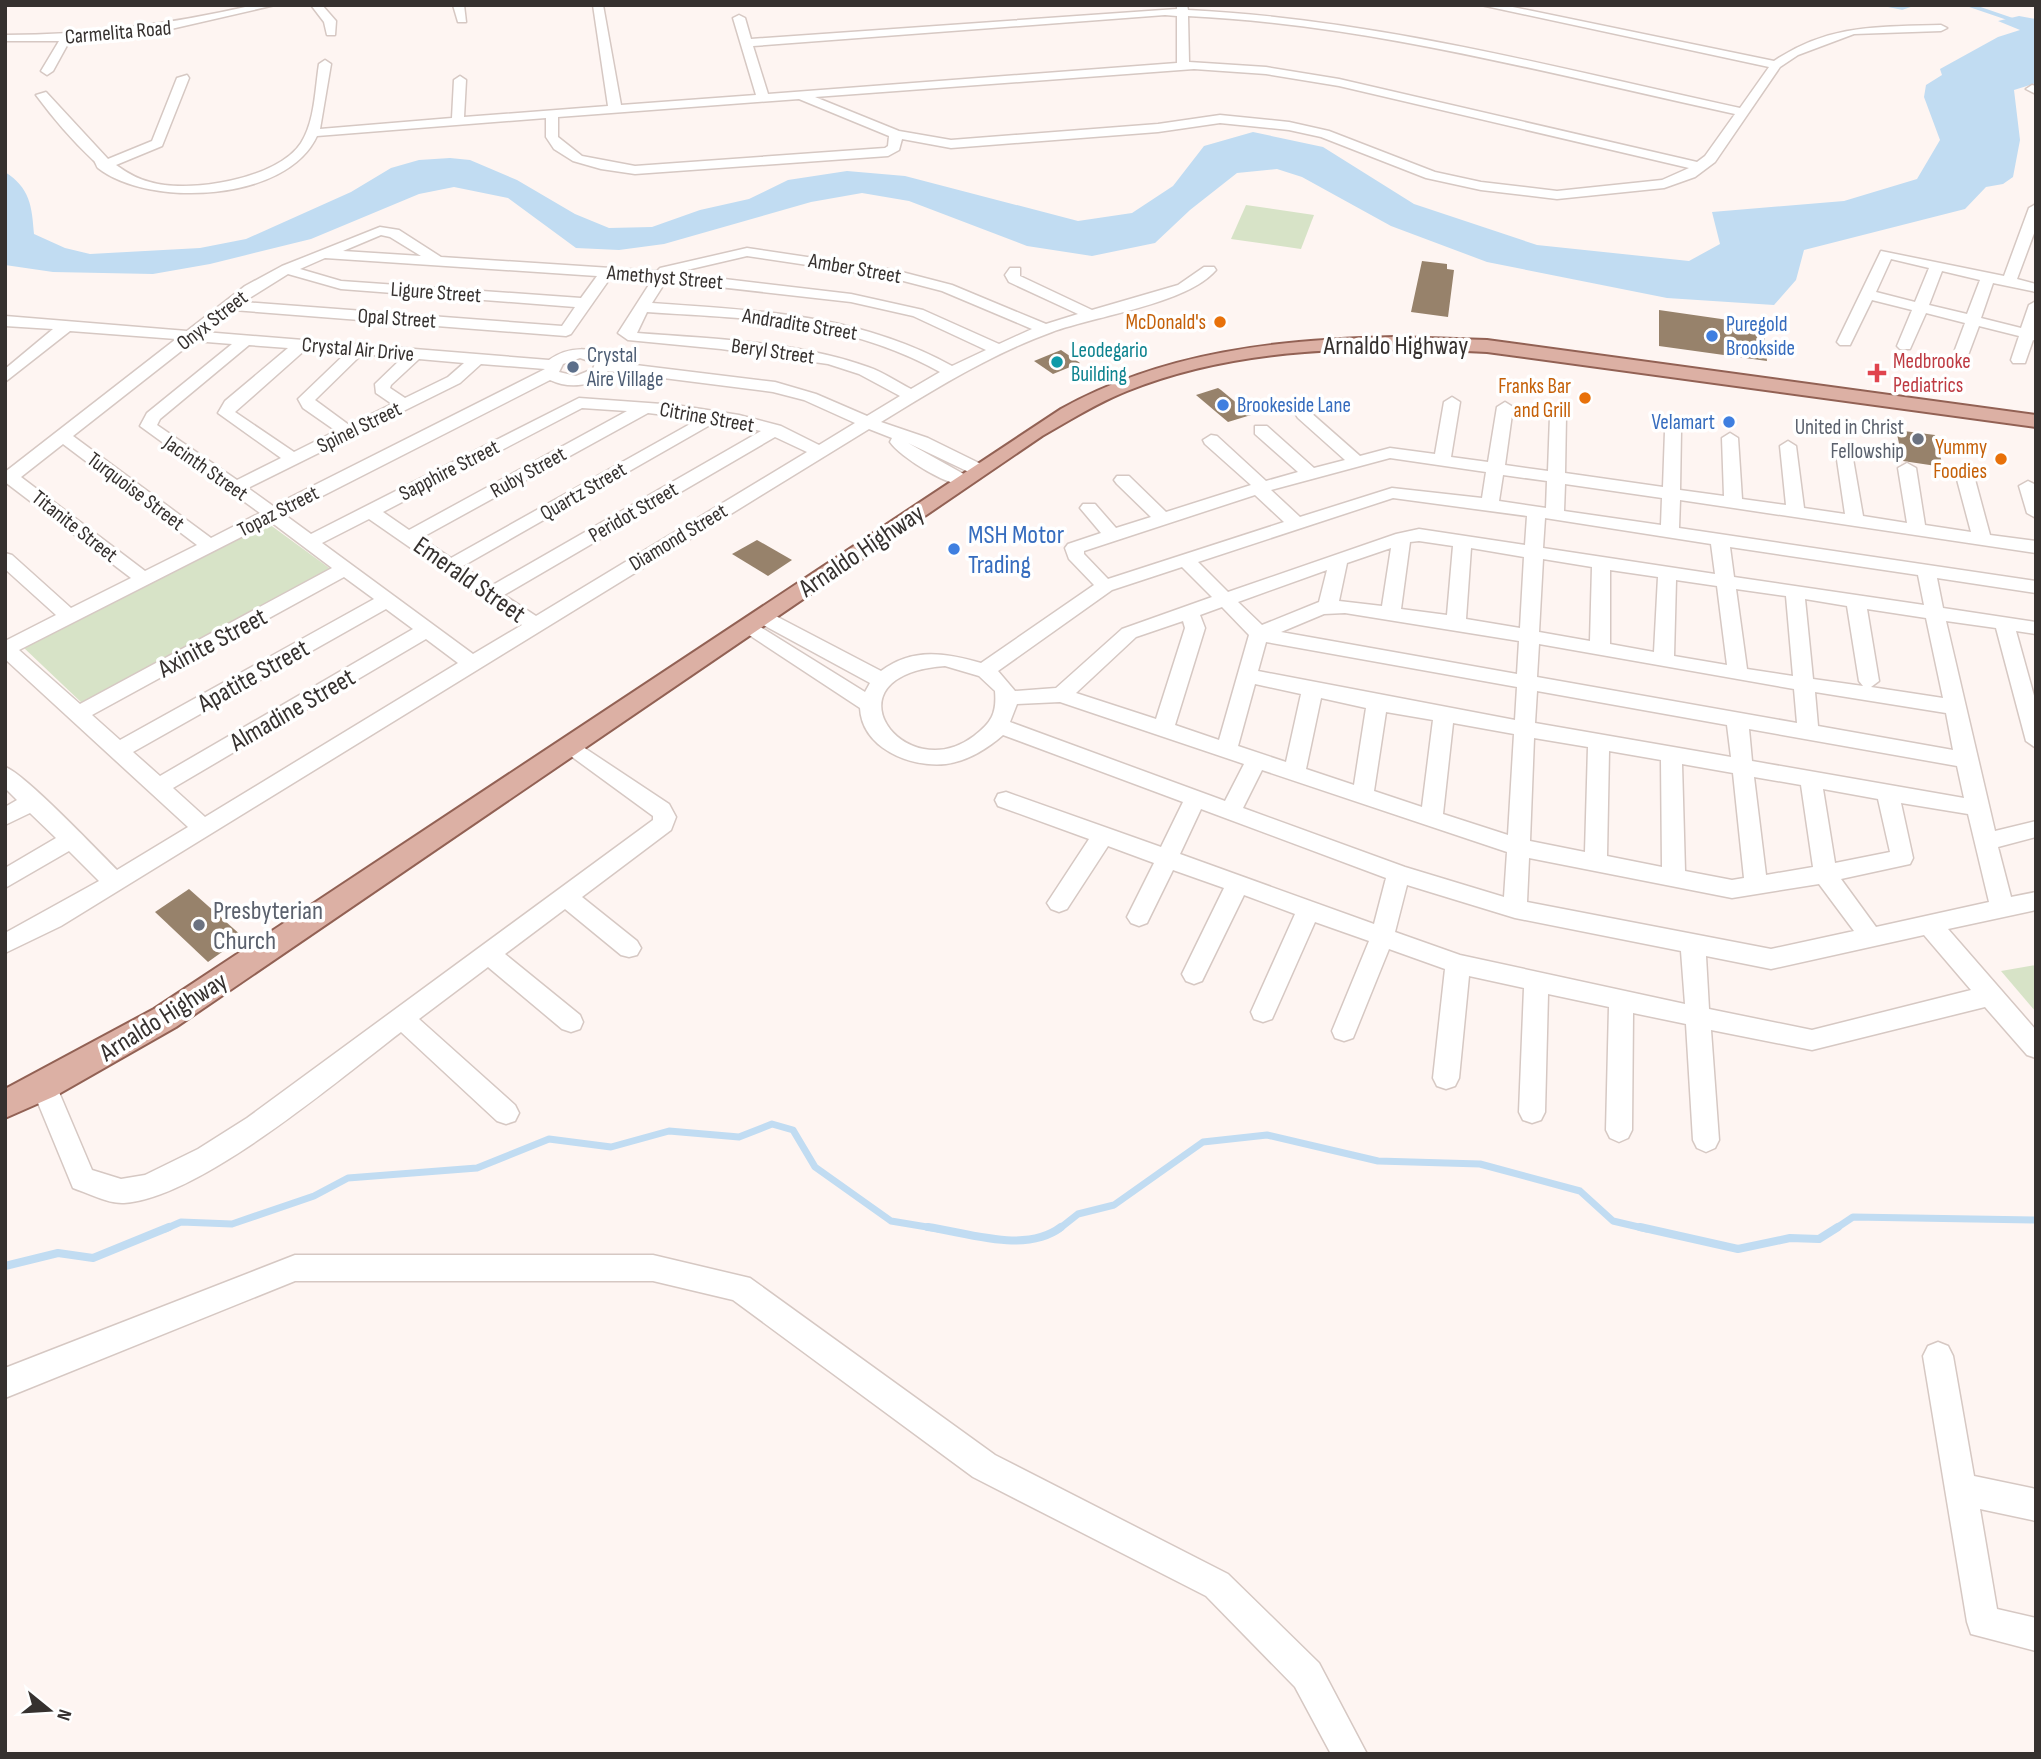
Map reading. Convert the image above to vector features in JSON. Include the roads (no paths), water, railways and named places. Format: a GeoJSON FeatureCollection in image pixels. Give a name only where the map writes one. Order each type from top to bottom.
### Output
{"type":"FeatureCollection","features":[{"type":"Feature","properties":{"kind":"main road","name":"Arnaldo Highway"},"geometry":{"type":"LineString","coordinates":[[5,1104],[44,1086],[165,1018],[971,475],[1046,426],[1123,385],[1195,363],[1277,347],[1372,341],[1487,346],[2036,421]]}},
{"type":"Feature","properties":{"kind":"main road","name":"Arnaldo Highway"},"geometry":{"type":"LineString","coordinates":[[1826,391],[2036,414]]}},
{"type":"Feature","properties":{"kind":"street","name":"Carmelita Road"},"geometry":{"type":"LineString","coordinates":[[5,38],[66,37],[181,26],[270,5]]}},
{"type":"Feature","properties":{"kind":"street"},"geometry":{"type":"LineString","coordinates":[[317,5],[330,21],[331,33]]}},
{"type":"Feature","properties":{"kind":"street"},"geometry":{"type":"LineString","coordinates":[[458,5],[462,20]]}},
{"type":"Feature","properties":{"kind":"street"},"geometry":{"type":"LineString","coordinates":[[598,5],[615,109]]}},
{"type":"Feature","properties":{"kind":"street"},"geometry":{"type":"LineString","coordinates":[[1486,5],[1776,65]]}},
{"type":"Feature","properties":{"kind":"street"},"geometry":{"type":"LineString","coordinates":[[746,43],[1181,8],[1365,30],[1742,112]]}},
{"type":"Feature","properties":{"kind":"street"},"geometry":{"type":"LineString","coordinates":[[1181,8],[1183,66]]}},
{"type":"Feature","properties":{"kind":"street"},"geometry":{"type":"LineString","coordinates":[[739,18],[763,97]]}},
{"type":"Feature","properties":{"kind":"street"},"geometry":{"type":"LineString","coordinates":[[798,95],[896,134],[958,145],[1158,128],[1206,120],[1242,121],[1325,134],[1412,169],[1454,180],[1557,195],[1650,187],[1673,181],[1700,167],[1710,159],[1776,65],[1803,49],[1853,31],[1941,28]]}},
{"type":"Feature","properties":{"kind":"street"},"geometry":{"type":"LineString","coordinates":[[47,71],[66,37]]}},
{"type":"Feature","properties":{"kind":"street"},"geometry":{"type":"LineString","coordinates":[[42,95],[103,165],[135,183],[175,191],[211,189],[251,179],[274,169],[306,146],[312,133],[325,64]]}},
{"type":"Feature","properties":{"kind":"street"},"geometry":{"type":"LineString","coordinates":[[312,133],[1183,66],[1234,68],[1325,79],[1700,167]]}},
{"type":"Feature","properties":{"kind":"street"},"geometry":{"type":"LineString","coordinates":[[103,165],[158,143],[183,78]]}},
{"type":"Feature","properties":{"kind":"street"},"geometry":{"type":"LineString","coordinates":[[458,121],[460,80]]}},
{"type":"Feature","properties":{"kind":"street"},"geometry":{"type":"LineString","coordinates":[[552,114],[552,137],[566,151],[601,165],[635,170],[888,152],[894,147],[896,134]]}},
{"type":"Feature","properties":{"kind":"street"},"geometry":{"type":"LineString","coordinates":[[2009,282],[2016,263],[2029,245],[2036,208]]}},
{"type":"Feature","properties":{"kind":"street","name":"Onyx Street"},"geometry":{"type":"LineString","coordinates":[[8,477],[228,305],[287,269],[387,231],[436,259]]}},
{"type":"Feature","properties":{"kind":"street","name":"Amber Street"},"geometry":{"type":"LineString","coordinates":[[660,276],[674,267],[734,253],[760,253],[908,277],[964,295],[1045,329]]}},
{"type":"Feature","properties":{"kind":"street","name":"Amethyst Street"},"geometry":{"type":"LineString","coordinates":[[323,254],[436,259],[781,288],[918,313],[997,349]]}},
{"type":"Feature","properties":{"kind":"street"},"geometry":{"type":"LineString","coordinates":[[1845,342],[1886,254],[2036,289]]}},
{"type":"Feature","properties":{"kind":"street"},"geometry":{"type":"LineString","coordinates":[[2016,263],[2036,267]]}},
{"type":"Feature","properties":{"kind":"street"},"geometry":{"type":"LineString","coordinates":[[1905,345],[1937,266]]}},
{"type":"Feature","properties":{"kind":"street","name":"Ligure Street"},"geometry":{"type":"LineString","coordinates":[[287,269],[323,282],[341,285],[587,303]]}},
{"type":"Feature","properties":{"kind":"street","name":"Diamond Street"},"geometry":{"type":"LineString","coordinates":[[5,944],[53,920],[116,882],[534,624],[951,372],[1045,329],[1183,288],[1209,270]]}},
{"type":"Feature","properties":{"kind":"street"},"geometry":{"type":"LineString","coordinates":[[1015,271],[1012,275],[1014,279],[1063,300],[1089,315]]}},
{"type":"Feature","properties":{"kind":"street"},"geometry":{"type":"LineString","coordinates":[[587,303],[607,272]]}},
{"type":"Feature","properties":{"kind":"street"},"geometry":{"type":"LineString","coordinates":[[640,307],[660,276]]}},
{"type":"Feature","properties":{"kind":"street"},"geometry":{"type":"LineString","coordinates":[[1961,355],[1988,277]]}},
{"type":"Feature","properties":{"kind":"street"},"geometry":{"type":"LineString","coordinates":[[1867,294],[2031,335]]}},
{"type":"Feature","properties":{"kind":"street","name":"Opal Street"},"geometry":{"type":"LineString","coordinates":[[228,305],[566,331],[587,303]]}},
{"type":"Feature","properties":{"kind":"street"},"geometry":{"type":"LineString","coordinates":[[2019,360],[2031,335],[2036,305]]}},
{"type":"Feature","properties":{"kind":"street","name":"Beryl Street"},"geometry":{"type":"LineString","coordinates":[[640,307],[627,328],[628,335],[721,344],[831,360],[865,371],[911,396]]}},
{"type":"Feature","properties":{"kind":"street","name":"Andradite Street"},"geometry":{"type":"LineString","coordinates":[[640,307],[765,317],[854,331],[905,348],[951,372]]}},
{"type":"Feature","properties":{"kind":"street","name":"Crystal Air Drive"},"geometry":{"type":"LineString","coordinates":[[5,321],[477,359],[552,369]]}},
{"type":"Feature","properties":{"kind":"street"},"geometry":{"type":"LineString","coordinates":[[5,377],[66,326]]}},
{"type":"Feature","properties":{"kind":"street","name":"Jacinth Street"},"geometry":{"type":"LineString","coordinates":[[246,340],[148,422],[152,430],[236,487],[471,663]]}},
{"type":"Feature","properties":{"kind":"street"},"geometry":{"type":"LineString","coordinates":[[293,458],[226,413],[231,404],[303,344]]}},
{"type":"Feature","properties":{"kind":"street"},"geometry":{"type":"LineString","coordinates":[[348,432],[309,405],[306,399],[359,349]]}},
{"type":"Feature","properties":{"kind":"street","name":"Topaz Street"},"geometry":{"type":"LineString","coordinates":[[5,648],[210,546],[552,369],[562,357],[579,353],[594,355],[603,362],[603,366]]}},
{"type":"Feature","properties":{"kind":"street"},"geometry":{"type":"LineString","coordinates":[[404,405],[382,390],[383,384],[415,354]]}},
{"type":"Feature","properties":{"kind":"street","name":"Spinel Street"},"geometry":{"type":"LineString","coordinates":[[236,487],[454,380],[477,359]]}},
{"type":"Feature","properties":{"kind":"street"},"geometry":{"type":"LineString","coordinates":[[552,369],[561,380],[578,380],[595,375],[603,366],[697,374],[775,387],[810,397],[868,423],[888,432],[907,452],[971,475]]}},
{"type":"Feature","properties":{"kind":"street","name":"Citrine Street"},"geometry":{"type":"LineString","coordinates":[[589,402],[715,416],[775,430],[820,452]]}},
{"type":"Feature","properties":{"kind":"street","name":"Sapphire Street"},"geometry":{"type":"LineString","coordinates":[[310,542],[570,407],[589,402]]}},
{"type":"Feature","properties":{"kind":"street"},"geometry":{"type":"LineString","coordinates":[[1442,461],[1452,402]]}},
{"type":"Feature","properties":{"kind":"street","name":"Ruby Street"},"geometry":{"type":"LineString","coordinates":[[409,537],[647,407]]}},
{"type":"Feature","properties":{"kind":"street"},"geometry":{"type":"LineString","coordinates":[[1490,505],[1505,407]]}},
{"type":"Feature","properties":{"kind":"street"},"geometry":{"type":"LineString","coordinates":[[1304,415],[1356,461]]}},
{"type":"Feature","properties":{"kind":"street","name":"Quartz Street"},"geometry":{"type":"LineString","coordinates":[[450,566],[715,416]]}},
{"type":"Feature","properties":{"kind":"street"},"geometry":{"type":"LineString","coordinates":[[1515,909],[1533,551],[1557,477],[1558,416]]}},
{"type":"Feature","properties":{"kind":"street","name":"Peridot Street"},"geometry":{"type":"LineString","coordinates":[[491,594],[775,430]]}},
{"type":"Feature","properties":{"kind":"street"},"geometry":{"type":"LineString","coordinates":[[1261,430],[1310,474]]}},
{"type":"Feature","properties":{"kind":"street"},"geometry":{"type":"LineString","coordinates":[[1670,532],[1673,431]]}},
{"type":"Feature","properties":{"kind":"street","name":"Turquoise Street"},"geometry":{"type":"LineString","coordinates":[[63,436],[210,546]]}},
{"type":"Feature","properties":{"kind":"street"},"geometry":{"type":"LineString","coordinates":[[1730,438],[1733,502]]}},
{"type":"Feature","properties":{"kind":"street"},"geometry":{"type":"LineString","coordinates":[[1211,440],[1297,524]]}},
{"type":"Feature","properties":{"kind":"street"},"geometry":{"type":"LineString","coordinates":[[1788,446],[1795,511]]}},
{"type":"Feature","properties":{"kind":"street"},"geometry":{"type":"LineString","coordinates":[[1105,586],[1073,550],[1261,488],[1390,453],[1795,511],[1853,535],[1926,571],[2036,587]]}},
{"type":"Feature","properties":{"kind":"street"},"geometry":{"type":"LineString","coordinates":[[1844,453],[1853,535]]}},
{"type":"Feature","properties":{"kind":"street"},"geometry":{"type":"LineString","coordinates":[[1907,468],[1917,529]]}},
{"type":"Feature","properties":{"kind":"street"},"geometry":{"type":"LineString","coordinates":[[1964,472],[1982,539]]}},
{"type":"Feature","properties":{"kind":"street","name":"Titanite Street"},"geometry":{"type":"LineString","coordinates":[[8,477],[143,578]]}},
{"type":"Feature","properties":{"kind":"street"},"geometry":{"type":"LineString","coordinates":[[1123,480],[1164,520]]}},
{"type":"Feature","properties":{"kind":"street"},"geometry":{"type":"LineString","coordinates":[[2028,486],[2036,513]]}},
{"type":"Feature","properties":{"kind":"street"},"geometry":{"type":"LineString","coordinates":[[985,670],[1105,586],[1187,562],[1392,493],[1720,540],[1853,535],[1917,529],[2036,547]]}},
{"type":"Feature","properties":{"kind":"street"},"geometry":{"type":"LineString","coordinates":[[1089,508],[1113,536]]}},
{"type":"Feature","properties":{"kind":"street","name":"Emerald Street"},"geometry":{"type":"LineString","coordinates":[[370,511],[534,624]]}},
{"type":"Feature","properties":{"kind":"street"},"geometry":{"type":"LineString","coordinates":[[1061,695],[1129,633],[1402,538],[1419,535],[2036,628]]}},
{"type":"Feature","properties":{"kind":"street"},"geometry":{"type":"LineString","coordinates":[[1391,613],[1402,538]]}},
{"type":"Feature","properties":{"kind":"street"},"geometry":{"type":"LineString","coordinates":[[1457,623],[1462,540]]}},
{"type":"Feature","properties":{"kind":"street"},"geometry":{"type":"LineString","coordinates":[[1720,540],[1738,674]]}},
{"type":"Feature","properties":{"kind":"street"},"geometry":{"type":"LineString","coordinates":[[5,559],[68,616]]}},
{"type":"Feature","properties":{"kind":"street"},"geometry":{"type":"LineString","coordinates":[[1328,606],[1339,560]]}},
{"type":"Feature","properties":{"kind":"street"},"geometry":{"type":"LineString","coordinates":[[1187,562],[1261,635],[1966,760]]}},
{"type":"Feature","properties":{"kind":"street"},"geometry":{"type":"LineString","coordinates":[[1600,648],[1601,562]]}},
{"type":"Feature","properties":{"kind":"street","name":"Axinite Street"},"geometry":{"type":"LineString","coordinates":[[78,714],[345,569]]}},
{"type":"Feature","properties":{"kind":"street"},"geometry":{"type":"LineString","coordinates":[[1926,571],[1966,760],[2002,907]]}},
{"type":"Feature","properties":{"kind":"street"},"geometry":{"type":"LineString","coordinates":[[1664,660],[1667,573]]}},
{"type":"Feature","properties":{"kind":"street"},"geometry":{"type":"LineString","coordinates":[[1795,592],[1808,731]]}},
{"type":"Feature","properties":{"kind":"street","name":"Apatite Street"},"geometry":{"type":"LineString","coordinates":[[119,750],[387,600]]}},
{"type":"Feature","properties":{"kind":"street"},"geometry":{"type":"LineString","coordinates":[[1856,601],[1869,681]]}},
{"type":"Feature","properties":{"kind":"street"},"geometry":{"type":"LineString","coordinates":[[1227,750],[1257,638],[1328,606],[1457,623],[1738,674],[1955,707]]}},
{"type":"Feature","properties":{"kind":"street"},"geometry":{"type":"LineString","coordinates":[[1163,729],[1195,628],[1190,612]]}},
{"type":"Feature","properties":{"kind":"street"},"geometry":{"type":"LineString","coordinates":[[755,622],[881,680]]}},
{"type":"Feature","properties":{"kind":"street"},"geometry":{"type":"LineString","coordinates":[[755,622],[869,704]]}},
{"type":"Feature","properties":{"kind":"street"},"geometry":{"type":"LineString","coordinates":[[2004,623],[2036,741]]}},
{"type":"Feature","properties":{"kind":"street","name":"Almadine Street"},"geometry":{"type":"LineString","coordinates":[[158,788],[427,630]]}},
{"type":"Feature","properties":{"kind":"street"},"geometry":{"type":"LineString","coordinates":[[5,648],[202,827]]}},
{"type":"Feature","properties":{"kind":"street"},"geometry":{"type":"LineString","coordinates":[[923,661],[956,661],[985,670],[1004,687],[1008,698],[1008,713],[1002,727],[990,739],[972,749],[952,755],[930,756],[908,752],[891,744],[874,726],[869,704],[881,680],[903,667],[923,661]]}},
{"type":"Feature","properties":{"kind":"street"},"geometry":{"type":"LineString","coordinates":[[1248,676],[1377,703],[1977,808]]}},
{"type":"Feature","properties":{"kind":"street"},"geometry":{"type":"LineString","coordinates":[[1294,773],[1312,691]]}},
{"type":"Feature","properties":{"kind":"street"},"geometry":{"type":"LineString","coordinates":[[1008,698],[1061,695],[1517,847],[1732,889],[1756,887],[1902,858],[1888,794]]}},
{"type":"Feature","properties":{"kind":"street"},"geometry":{"type":"LineString","coordinates":[[1363,796],[1377,703]]}},
{"type":"Feature","properties":{"kind":"street"},"geometry":{"type":"LineString","coordinates":[[1431,819],[1444,714]]}},
{"type":"Feature","properties":{"kind":"street"},"geometry":{"type":"LineString","coordinates":[[1737,718],[1756,887]]}},
{"type":"Feature","properties":{"kind":"street"},"geometry":{"type":"LineString","coordinates":[[1002,727],[1399,874],[1515,909],[1693,946],[1771,959],[2036,901]]}},
{"type":"Feature","properties":{"kind":"street"},"geometry":{"type":"LineString","coordinates":[[1596,863],[1599,740]]}},
{"type":"Feature","properties":{"kind":"street"},"geometry":{"type":"LineString","coordinates":[[44,1086],[82,1179],[121,1191],[168,1179],[256,1126],[655,832],[665,817],[661,810],[571,746]]}},
{"type":"Feature","properties":{"kind":"street"},"geometry":{"type":"LineString","coordinates":[[1671,753],[1674,878]]}},
{"type":"Feature","properties":{"kind":"street"},"geometry":{"type":"LineString","coordinates":[[1231,811],[1256,760]]}},
{"type":"Feature","properties":{"kind":"street"},"geometry":{"type":"LineString","coordinates":[[5,775],[116,882]]}},
{"type":"Feature","properties":{"kind":"street"},"geometry":{"type":"LineString","coordinates":[[1811,779],[1825,874],[1871,937]]}},
{"type":"Feature","properties":{"kind":"street"},"geometry":{"type":"LineString","coordinates":[[1139,917],[1196,799]]}},
{"type":"Feature","properties":{"kind":"street"},"geometry":{"type":"LineString","coordinates":[[1006,800],[1458,964],[1812,1040],[1988,996]]}},
{"type":"Feature","properties":{"kind":"street"},"geometry":{"type":"LineString","coordinates":[[5,817],[33,801]]}},
{"type":"Feature","properties":{"kind":"street"},"geometry":{"type":"LineString","coordinates":[[1985,842],[2036,829]]}},
{"type":"Feature","properties":{"kind":"street"},"geometry":{"type":"LineString","coordinates":[[1059,903],[1103,835]]}},
{"type":"Feature","properties":{"kind":"street"},"geometry":{"type":"LineString","coordinates":[[5,879],[71,839]]}},
{"type":"Feature","properties":{"kind":"street"},"geometry":{"type":"LineString","coordinates":[[1344,1031],[1382,937],[1399,874]]}},
{"type":"Feature","properties":{"kind":"street"},"geometry":{"type":"LineString","coordinates":[[1194,974],[1238,884]]}},
{"type":"Feature","properties":{"kind":"street"},"geometry":{"type":"LineString","coordinates":[[566,897],[629,948]]}},
{"type":"Feature","properties":{"kind":"street"},"geometry":{"type":"LineString","coordinates":[[1263,1012],[1309,909]]}},
{"type":"Feature","properties":{"kind":"street"},"geometry":{"type":"LineString","coordinates":[[1928,923],[1988,996],[2036,1048]]}},
{"type":"Feature","properties":{"kind":"street"},"geometry":{"type":"LineString","coordinates":[[1693,946],[1706,1139]]}},
{"type":"Feature","properties":{"kind":"street"},"geometry":{"type":"LineString","coordinates":[[488,954],[571,1022]]}},
{"type":"Feature","properties":{"kind":"street"},"geometry":{"type":"LineString","coordinates":[[1446,1078],[1458,964]]}},
{"type":"Feature","properties":{"kind":"street"},"geometry":{"type":"LineString","coordinates":[[1531,1112],[1536,981]]}},
{"type":"Feature","properties":{"kind":"street"},"geometry":{"type":"LineString","coordinates":[[1619,1130],[1621,999]]}},
{"type":"Feature","properties":{"kind":"street"},"geometry":{"type":"LineString","coordinates":[[403,1019],[506,1113]]}},
{"type":"Feature","properties":{"kind":"street"},"geometry":{"type":"LineString","coordinates":[[5,1383],[295,1268],[653,1268],[740,1287],[984,1466],[1217,1585],[1307,1675],[1350,1754]]}},
{"type":"Feature","properties":{"kind":"street"},"geometry":{"type":"LineString","coordinates":[[1938,1356],[1983,1622],[2036,1635]]}},
{"type":"Feature","properties":{"kind":"street"},"geometry":{"type":"LineString","coordinates":[[1961,1489],[2036,1505]]}},
{"type":"Feature","properties":{"kind":"water"},"geometry":{"type":"Polygon","coordinates":[[[2019,16],[2036,19],[2036,83],[2014,90],[2020,140],[2013,177],[2003,184],[1986,187],[1965,209],[1804,250],[1796,280],[1774,305],[1667,298],[1487,262],[1391,226],[1302,177],[1277,169],[1237,173],[1190,210],[1155,243],[1092,256],[1027,246],[909,201],[862,193],[811,202],[664,244],[619,250],[576,248],[508,198],[454,187],[419,194],[311,239],[210,264],[153,274],[53,272],[5,265],[5,172],[25,191],[34,234],[65,248],[90,254],[200,248],[246,239],[351,192],[391,168],[419,160],[450,158],[470,160],[517,180],[575,214],[609,228],[652,227],[700,210],[749,199],[788,180],[847,171],[905,176],[1078,221],[1132,213],[1173,186],[1204,146],[1253,132],[1323,147],[1414,204],[1537,245],[1689,261],[1720,244],[1712,212],[1844,201],[1917,179],[1940,140],[1924,97],[1926,85],[1942,75],[1940,69],[1998,37],[2020,30],[1998,21],[2019,16]]]}},
{"type":"Feature","properties":{"kind":"waterway"},"geometry":{"type":"LineString","coordinates":[[1887,5],[1902,8],[1911,5]]}},
{"type":"Feature","properties":{"kind":"waterway"},"geometry":{"type":"LineString","coordinates":[[1969,5],[2013,20]]}},
{"type":"Feature","properties":{"kind":"waterway"},"geometry":{"type":"LineString","coordinates":[[165,1229],[181,1222],[232,1224],[314,1196],[348,1178],[477,1168],[549,1139],[611,1147],[669,1131],[739,1137],[772,1124],[793,1130],[815,1167],[891,1221],[934,1228]]}},
{"type":"Feature","properties":{"kind":"waterway"},"geometry":{"type":"LineString","coordinates":[[1059,1229],[1078,1214],[1114,1205],[1203,1142],[1267,1135],[1378,1161],[1480,1164],[1580,1191],[1613,1221],[1647,1229]]}},
{"type":"Feature","properties":{"kind":"waterway"},"geometry":{"type":"LineString","coordinates":[[1838,1227],[1853,1217],[2036,1220]]}},
{"type":"Feature","properties":{"kind":"waterway"},"geometry":{"type":"LineString","coordinates":[[5,1266],[58,1253],[93,1258],[169,1227]]}},
{"type":"Feature","properties":{"kind":"waterway"},"geometry":{"type":"LineString","coordinates":[[928,1227],[934,1228]]}},
{"type":"Feature","properties":{"kind":"waterway"},"geometry":{"type":"LineString","coordinates":[[934,1228],[979,1237],[1014,1240],[1047,1235],[1061,1227]]}},
{"type":"Feature","properties":{"kind":"waterway"},"geometry":{"type":"LineString","coordinates":[[1640,1227],[1738,1249],[1790,1238],[1819,1239],[1838,1227]]}},
{"type":"Feature","properties":{"kind":"waterway"},"geometry":{"type":"LineString","coordinates":[[934,1228],[939,1229]]}},
{"type":"Feature","properties":{"kind":"place","name":"McDonald's"},"geometry":{"type":"Point","coordinates":[1220,322]}},
{"type":"Feature","properties":{"kind":"place","name":"Puregold Brookside"},"geometry":{"type":"Point","coordinates":[1712,336]}},
{"type":"Feature","properties":{"kind":"place","name":"Leodegario Building"},"geometry":{"type":"Point","coordinates":[1057,362]}},
{"type":"Feature","properties":{"kind":"place","name":"Crystal Aire Village"},"geometry":{"type":"Point","coordinates":[573,367]}},
{"type":"Feature","properties":{"kind":"place","name":"Medbrooke Pediatrics"},"geometry":{"type":"Point","coordinates":[1877,373]}},
{"type":"Feature","properties":{"kind":"place","name":"Franks Bar and Grill"},"geometry":{"type":"Point","coordinates":[1585,398]}},
{"type":"Feature","properties":{"kind":"place","name":"Brookeside Lane"},"geometry":{"type":"Point","coordinates":[1223,405]}},
{"type":"Feature","properties":{"kind":"place","name":"Velamart"},"geometry":{"type":"Point","coordinates":[1729,422]}},
{"type":"Feature","properties":{"kind":"place","name":"United in Christ Fellowship"},"geometry":{"type":"Point","coordinates":[1918,439]}},
{"type":"Feature","properties":{"kind":"place","name":"Yummy Foodies"},"geometry":{"type":"Point","coordinates":[2001,459]}},
{"type":"Feature","properties":{"kind":"place","name":"MSH Motor Trading"},"geometry":{"type":"Point","coordinates":[954,549]}},
{"type":"Feature","properties":{"kind":"place","name":"Presbyterian Church"},"geometry":{"type":"Point","coordinates":[199,925]}}]}
